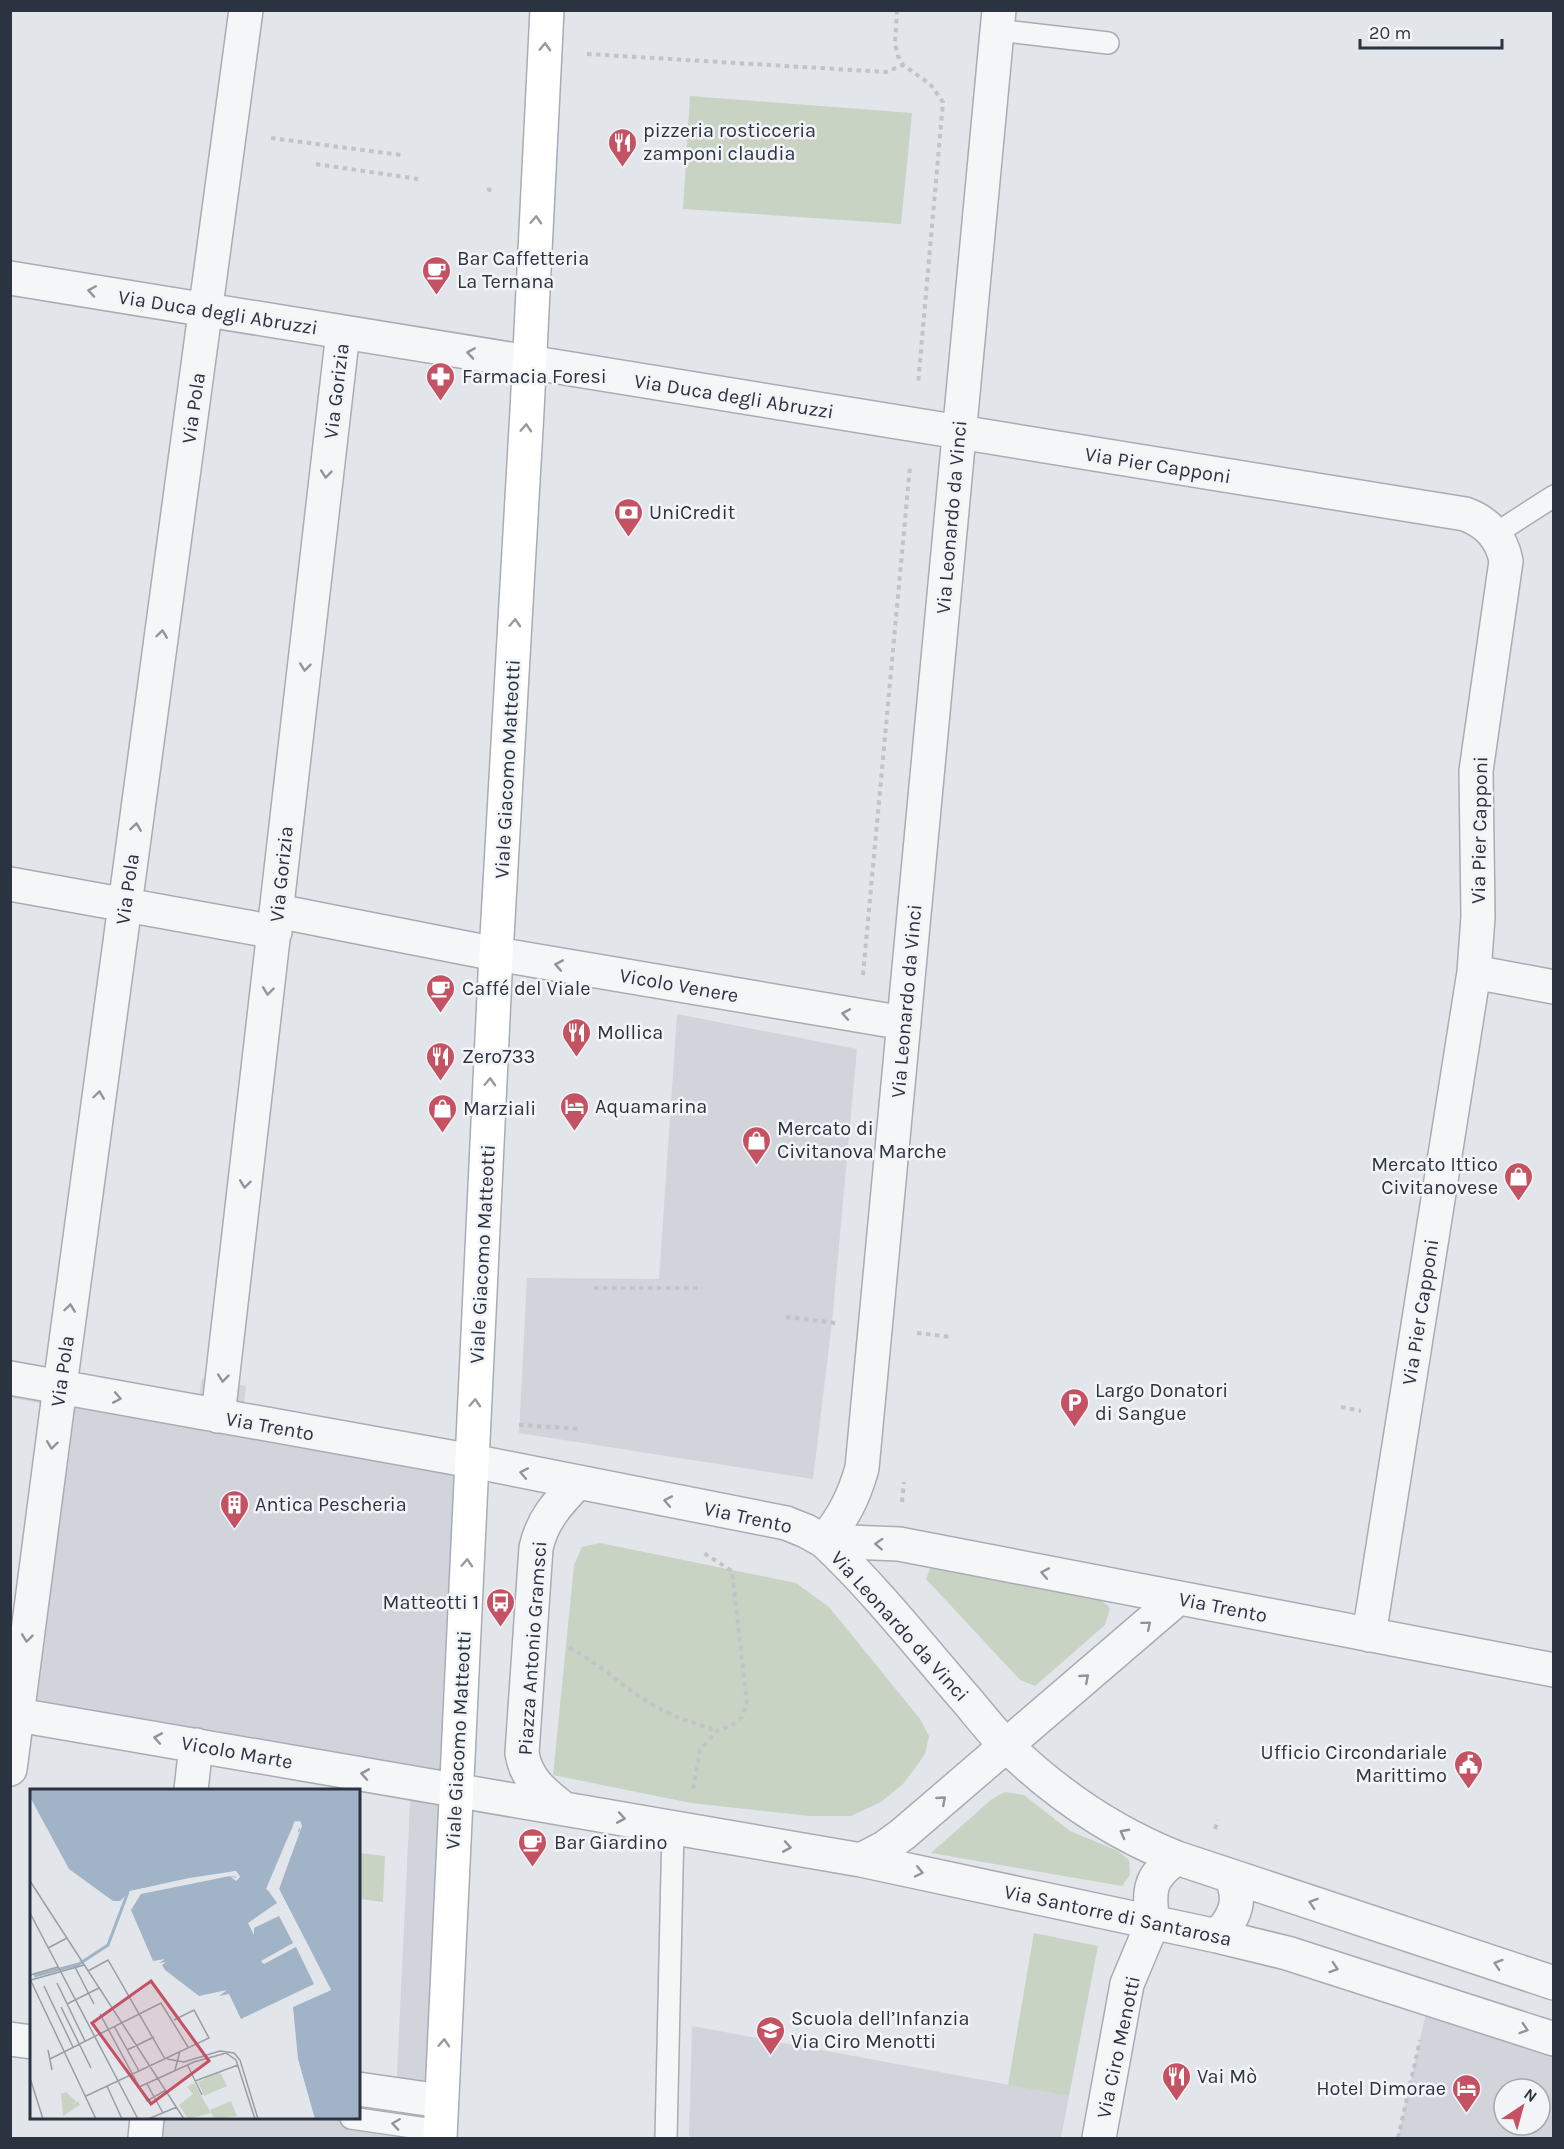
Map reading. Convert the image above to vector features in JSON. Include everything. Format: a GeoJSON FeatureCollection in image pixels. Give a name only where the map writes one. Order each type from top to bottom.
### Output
{"type":"FeatureCollection","features":[{"type":"Feature","properties":{"kind":"street","name":"Via Pola"},"geometry":{"type":"LineString","coordinates":[[13,1742],[246,10]]}},
{"type":"Feature","properties":{"kind":"street","name":"Viale Giacomo Matteotti"},"geometry":{"type":"LineString","coordinates":[[440,2124],[496,954],[547,10]]}},
{"type":"Feature","properties":{"kind":"street","name":"Via Leonardo da Vinci"},"geometry":{"type":"LineString","coordinates":[[998,20],[862,1468],[848,1507],[824,1541],[1006,1745],[1085,1809],[1151,1847],[1177,1858]]}},
{"type":"Feature","properties":{"kind":"street","name":"Via Duca degli Abruzzi"},"geometry":{"type":"LineString","coordinates":[[10,278],[959,432]]}},
{"type":"Feature","properties":{"kind":"street","name":"Via Gorizia"},"geometry":{"type":"LineString","coordinates":[[218,1416],[343,332]]}},
{"type":"Feature","properties":{"kind":"street","name":"Via Pier Capponi"},"geometry":{"type":"LineString","coordinates":[[959,432],[1465,514],[1485,524],[1501,543],[1506,561],[1476,771],[1478,917],[1474,972],[1369,1635]]}},
{"type":"Feature","properties":{"kind":"street","name":"Vicolo Venere"},"geometry":{"type":"LineString","coordinates":[[10,884],[125,906],[276,922],[496,954],[904,1023]]}},
{"type":"Feature","properties":{"kind":"street"},"geometry":{"type":"LineString","coordinates":[[1474,972],[1554,987]]}},
{"type":"Feature","properties":{"kind":"street","name":"Via Trento"},"geometry":{"type":"LineString","coordinates":[[10,1378],[472,1461],[786,1523],[824,1541],[899,1544],[1554,1670]]}},
{"type":"Feature","properties":{"kind":"street","name":"Piazza Antonio Gramsci"},"geometry":{"type":"LineString","coordinates":[[564,1809],[532,1780],[524,1765],[522,1753],[536,1548],[539,1533],[545,1520],[577,1483]]}},
{"type":"Feature","properties":{"kind":"street"},"geometry":{"type":"LineString","coordinates":[[861,1860],[884,1848],[1178,1598]]}},
{"type":"Feature","properties":{"kind":"street","name":"Vicolo Marte"},"geometry":{"type":"LineString","coordinates":[[13,1742],[196,1745],[456,1790]]}},
{"type":"Feature","properties":{"kind":"street"},"geometry":{"type":"LineString","coordinates":[[190,1789],[196,1745]]}},
{"type":"Feature","properties":{"kind":"street","name":"Via Santorre di Santarosa"},"geometry":{"type":"LineString","coordinates":[[456,1790],[861,1860],[1217,1936],[1287,1953],[1554,2039]]}},
{"type":"Feature","properties":{"kind":"street"},"geometry":{"type":"LineString","coordinates":[[1153,1922],[1149,1898],[1152,1885],[1157,1874],[1177,1858],[1554,1983]]}},
{"type":"Feature","properties":{"kind":"street"},"geometry":{"type":"LineString","coordinates":[[1217,1936],[1232,1920],[1236,1908],[1237,1896],[1230,1876]]}},
{"type":"Feature","properties":{"kind":"street","name":"Via Ciro Menotti"},"geometry":{"type":"LineString","coordinates":[[1099,2139],[1127,1984],[1153,1922]]}},
{"type":"Feature","properties":{"kind":"street"},"geometry":{"type":"LineString","coordinates":[[10,2039],[30,2042]]}},
{"type":"Feature","properties":{"kind":"street"},"geometry":{"type":"LineString","coordinates":[[360,2090],[440,2124]]}},
{"type":"Feature","properties":{"kind":"street"},"geometry":{"type":"LineString","coordinates":[[145,2139],[147,2119]]}},
{"type":"Feature","properties":{"kind":"lane"},"geometry":{"type":"LineString","coordinates":[[998,20],[1108,43]]}},
{"type":"Feature","properties":{"kind":"lane"},"geometry":{"type":"LineString","coordinates":[[1495,534],[1554,496]]}},
{"type":"Feature","properties":{"kind":"lane"},"geometry":{"type":"LineString","coordinates":[[666,2139],[673,1827]]}},
{"type":"Feature","properties":{"kind":"lane"},"geometry":{"type":"LineString","coordinates":[[360,2119],[440,2124]]}},
{"type":"Feature","properties":{"kind":"path"},"geometry":{"type":"LineString","coordinates":[[862,981],[944,102],[930,84],[903,65],[895,44],[897,10]]}},
{"type":"Feature","properties":{"kind":"path"},"geometry":{"type":"LineString","coordinates":[[587,54],[886,72],[903,65]]}},
{"type":"Feature","properties":{"kind":"path"},"geometry":{"type":"LineString","coordinates":[[230,133],[401,155]]}},
{"type":"Feature","properties":{"kind":"path"},"geometry":{"type":"LineString","coordinates":[[316,164],[418,179]]}},
{"type":"Feature","properties":{"kind":"path"},"geometry":{"type":"LineString","coordinates":[[487,189],[494,191]]}},
{"type":"Feature","properties":{"kind":"path"},"geometry":{"type":"LineString","coordinates":[[594,1288],[703,1288]]}},
{"type":"Feature","properties":{"kind":"path"},"geometry":{"type":"LineString","coordinates":[[786,1317],[832,1322]]}},
{"type":"Feature","properties":{"kind":"path"},"geometry":{"type":"LineString","coordinates":[[919,1333],[951,1337]]}},
{"type":"Feature","properties":{"kind":"path"},"geometry":{"type":"LineString","coordinates":[[519,1425],[581,1429]]}},
{"type":"Feature","properties":{"kind":"path"},"geometry":{"type":"LineString","coordinates":[[693,1792],[700,1750],[717,1731],[731,1726],[741,1718],[747,1704],[732,1571],[702,1552]]}},
{"type":"Feature","properties":{"kind":"path"},"geometry":{"type":"LineString","coordinates":[[566,1646],[669,1714],[717,1731]]}},
{"type":"Feature","properties":{"kind":"path"},"geometry":{"type":"LineString","coordinates":[[1398,2139],[1415,2059]]}},
{"type":"Feature","properties":{"kind":"shaded area","name":"Mercato di Civitanova Marche"},"geometry":{"type":"Polygon","coordinates":[[[677,1014],[857,1049],[832,1322],[813,1479],[519,1433],[527,1278],[659,1279],[677,1014]]]}},
{"type":"Feature","properties":{"kind":"shaded area"},"geometry":{"type":"Polygon","coordinates":[[[10,1362],[199,1396],[202,1378],[246,1386],[244,1403],[472,1461],[440,2138],[145,2138],[147,2119],[360,2119],[360,2089],[396,2095],[411,1782],[18,1715],[57,1406],[11,1398],[10,1362]]]}},
{"type":"Feature","properties":{"kind":"shaded area"},"geometry":{"type":"Polygon","coordinates":[[[1429,1999],[1553,2039],[1553,2138],[1398,2138],[1429,1999]]]}},
{"type":"Feature","properties":{"kind":"shaded area","name":"Scuola dell’Infanzia Via Ciro Menotti"},"geometry":{"type":"Polygon","coordinates":[[[692,2026],[1069,2096],[1061,2138],[689,2138],[692,2026]]]}},
{"type":"Feature","properties":{"kind":"green space"},"geometry":{"type":"Polygon","coordinates":[[[690,96],[912,113],[901,224],[683,209],[690,96]]]}},
{"type":"Feature","properties":{"kind":"green space"},"geometry":{"type":"Polygon","coordinates":[[[600,1543],[796,1583],[829,1607],[920,1719],[929,1736],[925,1754],[903,1784],[881,1802],[851,1816],[810,1816],[691,1803],[553,1775],[574,1565],[582,1547],[600,1543]]]}},
{"type":"Feature","properties":{"kind":"green space"},"geometry":{"type":"Polygon","coordinates":[[[931,1566],[1100,1599],[1110,1608],[1105,1625],[1035,1686],[1020,1680],[926,1579],[931,1566]]]}},
{"type":"Feature","properties":{"kind":"green space"},"geometry":{"type":"Polygon","coordinates":[[[1005,1792],[1024,1795],[1070,1831],[1118,1851],[1129,1860],[1130,1875],[1122,1886],[931,1853],[992,1799],[1005,1792]]]}},
{"type":"Feature","properties":{"kind":"green space"},"geometry":{"type":"Polygon","coordinates":[[[360,1853],[385,1856],[383,1902],[360,1899],[360,1853]]]}},
{"type":"Feature","properties":{"kind":"green space"},"geometry":{"type":"Polygon","coordinates":[[[1034,1933],[1098,1946],[1069,2096],[1008,2085],[1034,1933]]]}},
{"type":"Feature","properties":{"kind":"place","name":"pizzeria rosticceria zamponi claudia"},"geometry":{"type":"Point","coordinates":[622,168]}},
{"type":"Feature","properties":{"kind":"place","name":"Bar Caffetteria La Ternana"},"geometry":{"type":"Point","coordinates":[436,296]}},
{"type":"Feature","properties":{"kind":"place","name":"Farmacia Foresi"},"geometry":{"type":"Point","coordinates":[441,402]}},
{"type":"Feature","properties":{"kind":"place","name":"UniCredit"},"geometry":{"type":"Point","coordinates":[628,538]}},
{"type":"Feature","properties":{"kind":"place","name":"Caffé del Viale"},"geometry":{"type":"Point","coordinates":[441,1014]}},
{"type":"Feature","properties":{"kind":"place","name":"Mollica"},"geometry":{"type":"Point","coordinates":[576,1058]}},
{"type":"Feature","properties":{"kind":"place","name":"Zero733"},"geometry":{"type":"Point","coordinates":[441,1082]}},
{"type":"Feature","properties":{"kind":"place","name":"Aquamarina"},"geometry":{"type":"Point","coordinates":[574,1132]}},
{"type":"Feature","properties":{"kind":"place","name":"Marziali"},"geometry":{"type":"Point","coordinates":[442,1134]}},
{"type":"Feature","properties":{"kind":"place","name":"Mercato di Civitanova Marche"},"geometry":{"type":"Point","coordinates":[756,1166]}},
{"type":"Feature","properties":{"kind":"place","name":"Mercato Ittico Civitanovese"},"geometry":{"type":"Point","coordinates":[1519,1202]}},
{"type":"Feature","properties":{"kind":"place","name":"Largo Donatori di Sangue"},"geometry":{"type":"Point","coordinates":[1074,1428]}},
{"type":"Feature","properties":{"kind":"place","name":"Antica Pescheria"},"geometry":{"type":"Point","coordinates":[234,1530]}},
{"type":"Feature","properties":{"kind":"place","name":"Matteotti 1"},"geometry":{"type":"Point","coordinates":[500,1628]}},
{"type":"Feature","properties":{"kind":"place","name":"Ufficio Circondariale Marittimo"},"geometry":{"type":"Point","coordinates":[1468,1790]}},
{"type":"Feature","properties":{"kind":"place","name":"Bar Giardino"},"geometry":{"type":"Point","coordinates":[533,1868]}},
{"type":"Feature","properties":{"kind":"place","name":"Scuola dell’Infanzia Via Ciro Menotti"},"geometry":{"type":"Point","coordinates":[770,2056]}},
{"type":"Feature","properties":{"kind":"place","name":"Vai Mò"},"geometry":{"type":"Point","coordinates":[1176,2102]}},
{"type":"Feature","properties":{"kind":"place","name":"Hotel Dimorae"},"geometry":{"type":"Point","coordinates":[1467,2114]}}]}
